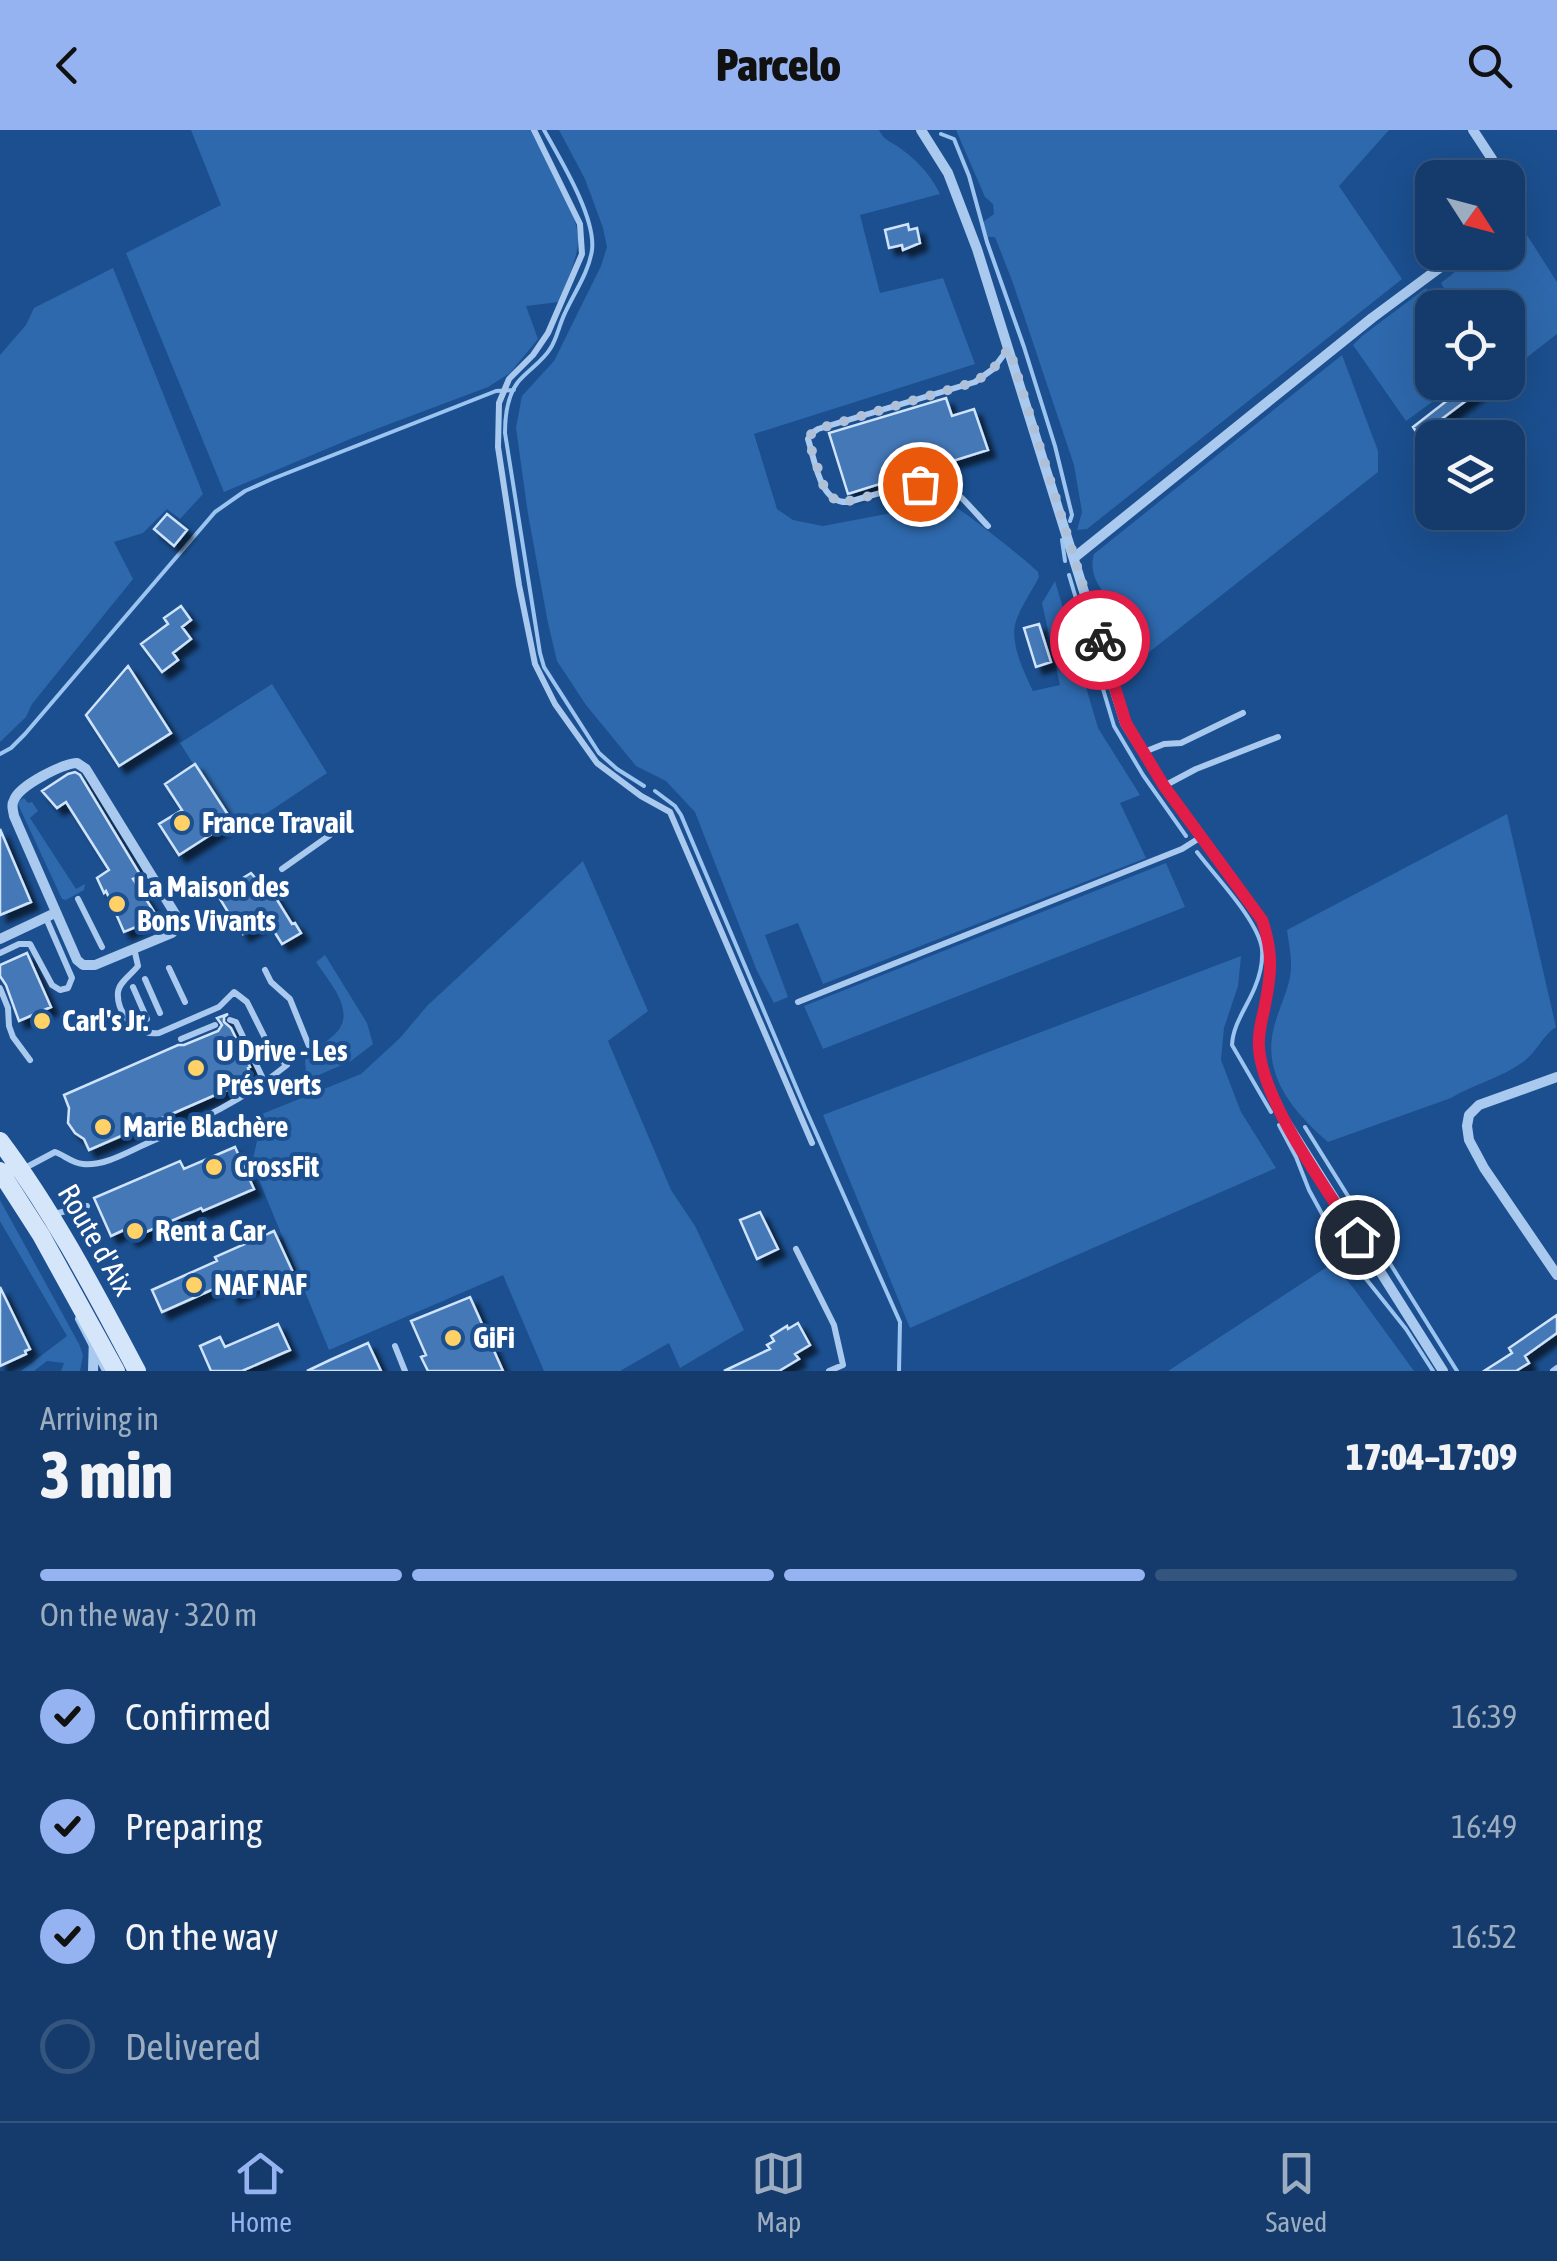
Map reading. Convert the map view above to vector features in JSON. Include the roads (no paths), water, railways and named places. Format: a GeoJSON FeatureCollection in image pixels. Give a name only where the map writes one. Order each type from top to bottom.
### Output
{"type":"FeatureCollection","features":[{"type":"Feature","properties":{"kind":"main road","name":"Route d'Aix"},"geometry":{"type":"LineString","coordinates":[[0,1141],[50,1214],[137,1371]]}},
{"type":"Feature","properties":{"kind":"main road","name":"Route d'Aix"},"geometry":{"type":"LineString","coordinates":[[0,1171],[116,1371]]}},
{"type":"Feature","properties":{"kind":"street"},"geometry":{"type":"LineString","coordinates":[[922,130],[960,200],[1126,723],[1164,786],[1250,901],[1270,940],[1271,972],[1258,1032],[1261,1061],[1270,1089],[1304,1152],[1443,1371]]}},
{"type":"Feature","properties":{"kind":"street"},"geometry":{"type":"LineString","coordinates":[[1473,130],[1492,160]]}},
{"type":"Feature","properties":{"kind":"street"},"geometry":{"type":"LineString","coordinates":[[1075,557],[1437,270]]}},
{"type":"Feature","properties":{"kind":"street"},"geometry":{"type":"LineString","coordinates":[[78,762],[86,769],[178,917],[172,932],[134,948],[95,964],[84,964],[77,960],[50,915],[12,806],[14,798],[64,764],[78,762]]}},
{"type":"Feature","properties":{"kind":"street"},"geometry":{"type":"LineString","coordinates":[[0,939],[50,915]]}},
{"type":"Feature","properties":{"kind":"street"},"geometry":{"type":"LineString","coordinates":[[1557,1077],[1479,1106],[1470,1115],[1467,1126],[1469,1140],[1484,1168],[1557,1274]]}},
{"type":"Feature","properties":{"kind":"street"},"geometry":{"type":"LineString","coordinates":[[93,1371],[94,1330]]}},
{"type":"Feature","properties":{"kind":"lane"},"geometry":{"type":"LineString","coordinates":[[534,130],[580,224],[582,254],[548,334],[534,355],[509,379],[499,403],[498,447],[535,664],[555,704],[597,763],[670,812],[812,1143]]}},
{"type":"Feature","properties":{"kind":"lane"},"geometry":{"type":"LineString","coordinates":[[988,526],[941,483],[920,484],[848,502],[834,501],[826,493],[808,439],[818,429],[975,382],[993,369],[1009,348]]}},
{"type":"Feature","properties":{"kind":"lane"},"geometry":{"type":"LineString","coordinates":[[1143,752],[1164,744],[1182,743],[1243,713]]}},
{"type":"Feature","properties":{"kind":"lane"},"geometry":{"type":"LineString","coordinates":[[1164,786],[1278,736]]}},
{"type":"Feature","properties":{"kind":"lane"},"geometry":{"type":"LineString","coordinates":[[282,869],[330,835]]}},
{"type":"Feature","properties":{"kind":"lane"},"geometry":{"type":"LineString","coordinates":[[798,1002],[1182,849],[1200,837]]}},
{"type":"Feature","properties":{"kind":"lane"},"geometry":{"type":"LineString","coordinates":[[78,899],[102,947]]}},
{"type":"Feature","properties":{"kind":"lane"},"geometry":{"type":"LineString","coordinates":[[0,953],[19,944],[30,944],[52,985],[60,990],[68,988],[72,978],[50,915]]}},
{"type":"Feature","properties":{"kind":"lane"},"geometry":{"type":"LineString","coordinates":[[22,1170],[54,1152],[72,1162],[106,1162],[221,1110],[287,1065],[272,1054],[248,1002],[234,992],[219,1007],[159,1032],[138,1030],[126,1018],[118,994],[119,987],[138,966],[134,948]]}},
{"type":"Feature","properties":{"kind":"lane"},"geometry":{"type":"LineString","coordinates":[[170,968],[185,1002]]}},
{"type":"Feature","properties":{"kind":"lane"},"geometry":{"type":"LineString","coordinates":[[265,970],[290,999],[309,1046]]}},
{"type":"Feature","properties":{"kind":"lane"},"geometry":{"type":"LineString","coordinates":[[145,979],[160,1013]]}},
{"type":"Feature","properties":{"kind":"lane"},"geometry":{"type":"LineString","coordinates":[[133,987],[147,1019]]}},
{"type":"Feature","properties":{"kind":"lane"},"geometry":{"type":"LineString","coordinates":[[0,988],[13,1038],[30,1060]]}},
{"type":"Feature","properties":{"kind":"lane"},"geometry":{"type":"LineString","coordinates":[[230,1020],[236,1022],[264,1083]]}},
{"type":"Feature","properties":{"kind":"lane"},"geometry":{"type":"LineString","coordinates":[[182,1038],[215,1025]]}},
{"type":"Feature","properties":{"kind":"lane"},"geometry":{"type":"LineString","coordinates":[[20,1202],[105,1371]]}},
{"type":"Feature","properties":{"kind":"lane"},"geometry":{"type":"LineString","coordinates":[[50,1214],[87,1206]]}},
{"type":"Feature","properties":{"kind":"lane"},"geometry":{"type":"LineString","coordinates":[[796,1249],[834,1325],[843,1366],[829,1371]]}},
{"type":"Feature","properties":{"kind":"lane"},"geometry":{"type":"LineString","coordinates":[[395,1346],[405,1371]]}},
{"type":"Feature","properties":{"kind":"waterway"},"geometry":{"type":"LineString","coordinates":[[544,130],[583,205],[592,250],[552,345],[511,393],[505,433],[544,667],[599,753],[644,786]]}},
{"type":"Feature","properties":{"kind":"waterway"},"geometry":{"type":"LineString","coordinates":[[941,134],[954,139],[969,176],[1055,446],[1072,515],[1070,521]]}},
{"type":"Feature","properties":{"kind":"waterway"},"geometry":{"type":"LineString","coordinates":[[0,754],[25,734],[215,512],[245,491],[272,479],[496,391],[514,390]]}},
{"type":"Feature","properties":{"kind":"waterway"},"geometry":{"type":"LineString","coordinates":[[1062,540],[1065,561]]}},
{"type":"Feature","properties":{"kind":"waterway"},"geometry":{"type":"LineString","coordinates":[[1069,575],[1114,726],[1186,836]]}},
{"type":"Feature","properties":{"kind":"waterway"},"geometry":{"type":"LineString","coordinates":[[655,791],[681,815],[900,1322],[899,1371]]}},
{"type":"Feature","properties":{"kind":"waterway"},"geometry":{"type":"LineString","coordinates":[[1197,852],[1259,937],[1260,973],[1232,1045],[1271,1112]]}},
{"type":"Feature","properties":{"kind":"waterway"},"geometry":{"type":"LineString","coordinates":[[1279,1125],[1339,1245],[1406,1329],[1433,1371]]}},
{"type":"Feature","properties":{"kind":"waterway"},"geometry":{"type":"LineString","coordinates":[[1305,1127],[1457,1371]]}},
{"type":"Feature","properties":{"kind":"place","name":"France Travail"},"geometry":{"type":"Point","coordinates":[182,823]}},
{"type":"Feature","properties":{"kind":"place","name":"La Maison des Bons Vivants"},"geometry":{"type":"Point","coordinates":[117,904]}},
{"type":"Feature","properties":{"kind":"place","name":"Carl's Jr."},"geometry":{"type":"Point","coordinates":[42,1021]}},
{"type":"Feature","properties":{"kind":"place","name":"U Drive - Les Prés verts"},"geometry":{"type":"Point","coordinates":[196,1068]}},
{"type":"Feature","properties":{"kind":"place","name":"Marie Blachère"},"geometry":{"type":"Point","coordinates":[103,1127]}},
{"type":"Feature","properties":{"kind":"place","name":"CrossFit"},"geometry":{"type":"Point","coordinates":[214,1167]}},
{"type":"Feature","properties":{"kind":"place","name":"Rent a Car"},"geometry":{"type":"Point","coordinates":[135,1231]}},
{"type":"Feature","properties":{"kind":"place","name":"NAF NAF"},"geometry":{"type":"Point","coordinates":[194,1285]}},
{"type":"Feature","properties":{"kind":"place","name":"GiFi"},"geometry":{"type":"Point","coordinates":[453,1338]}}]}
